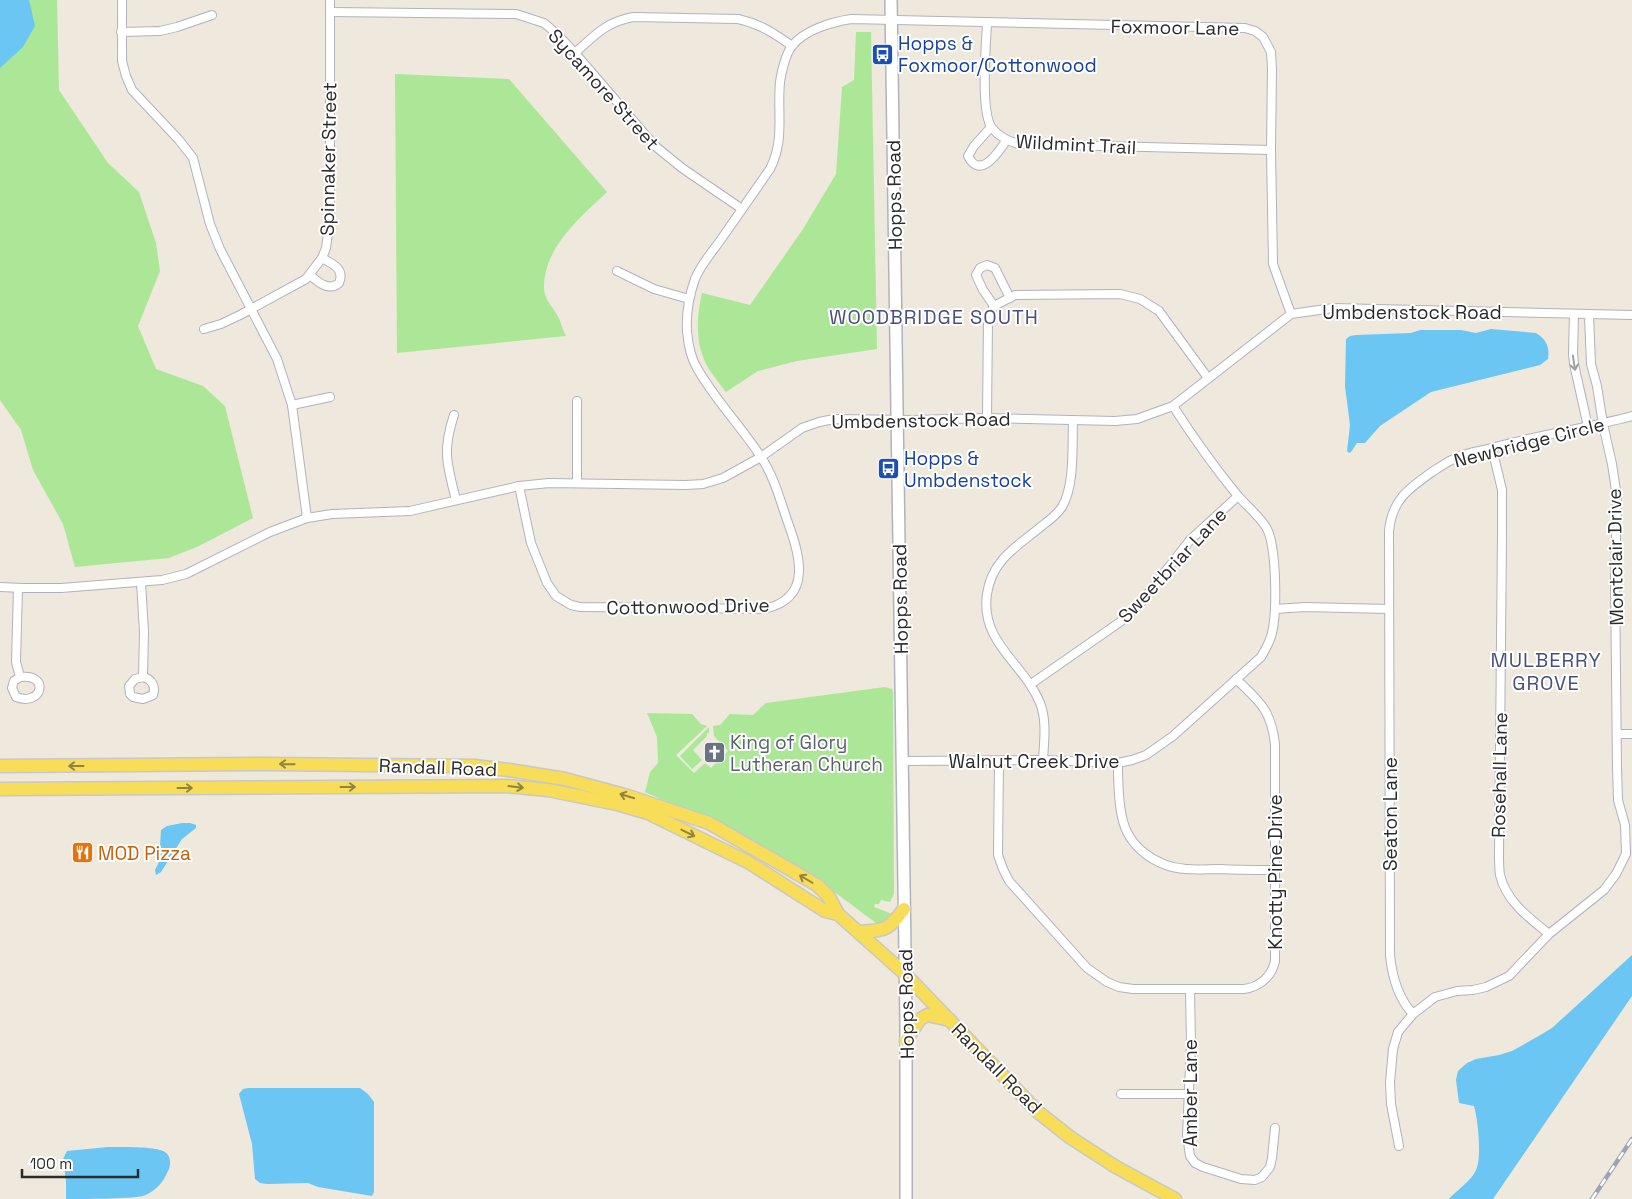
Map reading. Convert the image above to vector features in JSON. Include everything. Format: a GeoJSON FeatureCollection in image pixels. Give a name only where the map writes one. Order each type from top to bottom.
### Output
{"type":"FeatureCollection","features":[{"type":"Feature","properties":{"kind":"main road","name":"Hopps Road"},"geometry":{"type":"LineString","coordinates":[[892,0],[906,1041],[906,1199]]}},
{"type":"Feature","properties":{"kind":"main road","name":"Randall Road"},"geometry":{"type":"LineString","coordinates":[[0,766],[264,764],[474,766],[565,779],[628,796],[709,823],[817,885],[829,897],[838,914],[905,974],[1038,1112],[1070,1138],[1116,1167],[1175,1199]]}},
{"type":"Feature","properties":{"kind":"main road","name":"Randall Road"},"geometry":{"type":"LineString","coordinates":[[0,788],[507,786],[548,790],[617,804],[648,813],[748,862],[825,911],[838,914]]}},
{"type":"Feature","properties":{"kind":"main road"},"geometry":{"type":"LineString","coordinates":[[858,932],[883,930],[896,921],[904,909]]}},
{"type":"Feature","properties":{"kind":"main road"},"geometry":{"type":"LineString","coordinates":[[906,1041],[920,1020],[927,1015],[950,1020]]}},
{"type":"Feature","properties":{"kind":"street"},"geometry":{"type":"LineString","coordinates":[[122,0],[122,61],[132,90],[179,140],[193,158],[210,224],[220,249],[277,359],[292,405],[307,518]]}},
{"type":"Feature","properties":{"kind":"street","name":"Spinnaker Street"},"geometry":{"type":"LineString","coordinates":[[204,329],[221,324],[306,279],[322,258],[326,248],[330,219],[330,0]]}},
{"type":"Feature","properties":{"kind":"street","name":"Sycamore Street"},"geometry":{"type":"LineString","coordinates":[[330,12],[516,14],[544,24],[576,52],[655,146],[682,168],[742,209]]}},
{"type":"Feature","properties":{"kind":"street"},"geometry":{"type":"LineString","coordinates":[[121,32],[160,31],[212,15]]}},
{"type":"Feature","properties":{"kind":"street"},"geometry":{"type":"LineString","coordinates":[[576,52],[603,28],[619,20],[634,17],[738,19],[753,22],[769,30],[792,46],[812,31],[834,22],[851,19],[892,21]]}},
{"type":"Feature","properties":{"kind":"street","name":"Foxmoor Lane"},"geometry":{"type":"LineString","coordinates":[[892,21],[1245,28],[1255,31],[1262,37],[1270,52],[1272,69],[1273,264],[1291,314]]}},
{"type":"Feature","properties":{"kind":"street","name":"Wildmint Trail"},"geometry":{"type":"LineString","coordinates":[[987,23],[985,104],[991,127],[1006,141],[1018,144],[1271,150]]}},
{"type":"Feature","properties":{"kind":"street","name":"Cottonwood Drive"},"geometry":{"type":"LineString","coordinates":[[519,486],[531,543],[547,583],[556,596],[563,601],[580,607],[764,609],[777,606],[796,589],[799,565],[798,552],[776,487],[761,457],[696,366],[687,332],[689,299],[696,277],[770,169],[776,156],[779,142],[780,83],[792,46]]}},
{"type":"Feature","properties":{"kind":"street"},"geometry":{"type":"LineString","coordinates":[[991,127],[974,146],[968,156],[975,166],[985,165],[996,155],[1006,141]]}},
{"type":"Feature","properties":{"kind":"street"},"geometry":{"type":"LineString","coordinates":[[310,275],[324,285],[333,287],[339,283],[342,276],[337,267],[322,258]]}},
{"type":"Feature","properties":{"kind":"street"},"geometry":{"type":"LineString","coordinates":[[994,306],[976,275],[980,268],[987,265],[995,268],[1010,298]]}},
{"type":"Feature","properties":{"kind":"street"},"geometry":{"type":"LineString","coordinates":[[617,271],[638,283],[689,299]]}},
{"type":"Feature","properties":{"kind":"street"},"geometry":{"type":"LineString","coordinates":[[987,418],[988,319],[994,306],[1015,295],[1120,294],[1140,299],[1159,312],[1208,378]]}},
{"type":"Feature","properties":{"kind":"street","name":"Umbdenstock Road"},"geometry":{"type":"LineString","coordinates":[[0,587],[61,588],[162,580],[186,574],[270,532],[307,518],[349,513],[410,511],[539,483],[702,484],[723,478],[761,457],[802,428],[819,422],[842,419],[987,418],[1115,421],[1137,419],[1173,406],[1291,314],[1332,308],[1632,315]]}},
{"type":"Feature","properties":{"kind":"street"},"geometry":{"type":"LineString","coordinates":[[1574,314],[1574,364],[1588,426]]}},
{"type":"Feature","properties":{"kind":"street","name":"Montclair Drive"},"geometry":{"type":"LineString","coordinates":[[1399,1146],[1391,1104],[1390,1067],[1398,1032],[1413,1014],[1435,997],[1457,991],[1486,987],[1509,976],[1549,934],[1604,890],[1616,874],[1626,854],[1625,825],[1618,800],[1615,578],[1617,497],[1612,464],[1602,424],[1597,386],[1591,364],[1589,315]]}},
{"type":"Feature","properties":{"kind":"street"},"geometry":{"type":"LineString","coordinates":[[292,405],[330,397]]}},
{"type":"Feature","properties":{"kind":"street"},"geometry":{"type":"LineString","coordinates":[[577,401],[577,483]]}},
{"type":"Feature","properties":{"kind":"street","name":"Walnut Creek Drive"},"geometry":{"type":"LineString","coordinates":[[902,761],[1043,760],[1118,763],[1146,755],[1173,736],[1261,657],[1268,646],[1275,609],[1272,539],[1266,527],[1238,496],[1194,438],[1173,406]]}},
{"type":"Feature","properties":{"kind":"street"},"geometry":{"type":"LineString","coordinates":[[454,415],[448,435],[446,455],[456,500]]}},
{"type":"Feature","properties":{"kind":"street","name":"Newbridge Circle"},"geometry":{"type":"LineString","coordinates":[[1389,609],[1389,531],[1392,512],[1397,502],[1418,481],[1459,456],[1535,436],[1602,424],[1632,416]]}},
{"type":"Feature","properties":{"kind":"street"},"geometry":{"type":"LineString","coordinates":[[1043,760],[1044,720],[1041,706],[1031,684],[1006,654],[990,628],[987,612],[987,595],[991,578],[997,565],[1052,518],[1062,507],[1067,494],[1070,476],[1072,421]]}},
{"type":"Feature","properties":{"kind":"street","name":"Rosehall Lane"},"geometry":{"type":"LineString","coordinates":[[1492,448],[1502,490],[1498,855],[1500,874],[1507,894],[1528,918],[1549,934]]}},
{"type":"Feature","properties":{"kind":"street","name":"Sweetbriar Lane"},"geometry":{"type":"LineString","coordinates":[[1031,684],[1120,622],[1139,606],[1190,540],[1238,496]]}},
{"type":"Feature","properties":{"kind":"street"},"geometry":{"type":"LineString","coordinates":[[141,582],[144,677]]}},
{"type":"Feature","properties":{"kind":"street"},"geometry":{"type":"LineString","coordinates":[[18,588],[16,662],[20,677]]}},
{"type":"Feature","properties":{"kind":"street"},"geometry":{"type":"LineString","coordinates":[[1275,609],[1305,607],[1389,609]]}},
{"type":"Feature","properties":{"kind":"street","name":"Seaton Lane"},"geometry":{"type":"LineString","coordinates":[[1389,609],[1391,972],[1395,983],[1413,1014]]}},
{"type":"Feature","properties":{"kind":"street","name":"Knotty Pine Drive"},"geometry":{"type":"LineString","coordinates":[[999,761],[998,855],[1003,869],[1009,881],[1087,968],[1107,982],[1119,987],[1133,989],[1244,990],[1252,988],[1264,980],[1273,969],[1275,960],[1275,744],[1270,718],[1258,699],[1236,679]]}},
{"type":"Feature","properties":{"kind":"street"},"geometry":{"type":"LineString","coordinates":[[1617,734],[1632,734]]}},
{"type":"Feature","properties":{"kind":"street"},"geometry":{"type":"LineString","coordinates":[[1118,763],[1119,798],[1126,830],[1134,842],[1150,857],[1170,866],[1185,869],[1274,870]]}},
{"type":"Feature","properties":{"kind":"street","name":"Amber Lane"},"geometry":{"type":"LineString","coordinates":[[1190,989],[1188,1094],[1188,1147],[1190,1156],[1195,1162],[1204,1167],[1248,1181],[1255,1180],[1262,1177],[1270,1167],[1275,1128]]}},
{"type":"Feature","properties":{"kind":"street"},"geometry":{"type":"LineString","coordinates":[[1121,1094],[1188,1094]]}},
{"type":"Feature","properties":{"kind":"green space"},"geometry":{"type":"Polygon","coordinates":[[[0,0],[57,0],[59,90],[108,163],[139,192],[156,243],[160,271],[138,326],[156,369],[203,386],[225,406],[253,518],[199,546],[169,558],[75,567],[63,524],[33,470],[21,430],[0,400],[0,0]]]}},
{"type":"Feature","properties":{"kind":"green space"},"geometry":{"type":"Polygon","coordinates":[[[856,32],[871,32],[877,349],[797,361],[758,371],[726,392],[709,369],[701,351],[698,322],[702,293],[750,305],[803,229],[836,174],[842,87],[854,80],[856,32]]]}},
{"type":"Feature","properties":{"kind":"green space"},"geometry":{"type":"Polygon","coordinates":[[[395,74],[509,79],[607,192],[566,234],[550,259],[546,272],[545,295],[558,317],[566,336],[397,353],[395,74]]]}},
{"type":"Feature","properties":{"kind":"green space"},"geometry":{"type":"Polygon","coordinates":[[[885,687],[892,689],[893,692],[894,894],[890,902],[881,900],[874,907],[892,914],[892,921],[880,926],[817,879],[753,840],[645,792],[650,772],[658,763],[657,737],[647,713],[692,714],[701,724],[707,726],[676,755],[694,773],[705,763],[711,768],[728,751],[714,736],[713,726],[720,725],[730,714],[753,715],[766,703],[885,687]]]}},
{"type":"Feature","properties":{"kind":"green space"},"geometry":{"type":"Polygon","coordinates":[[[709,727],[707,736],[693,750],[702,760],[692,769],[680,756],[709,727]]]}},
{"type":"Feature","properties":{"kind":"water"},"geometry":{"type":"Polygon","coordinates":[[[0,0],[29,0],[35,26],[23,47],[0,68],[0,0]]]}},
{"type":"Feature","properties":{"kind":"water"},"geometry":{"type":"Polygon","coordinates":[[[1491,329],[1536,333],[1546,344],[1548,359],[1540,365],[1431,392],[1380,426],[1365,443],[1357,443],[1351,452],[1347,451],[1350,425],[1345,386],[1346,339],[1356,335],[1411,333],[1420,330],[1461,330],[1476,333],[1491,329]]]}},
{"type":"Feature","properties":{"kind":"water"},"geometry":{"type":"Polygon","coordinates":[[[182,823],[196,825],[196,828],[182,839],[161,872],[156,875],[155,870],[159,862],[161,830],[167,826],[182,823]]]}},
{"type":"Feature","properties":{"kind":"water"},"geometry":{"type":"Polygon","coordinates":[[[1632,955],[1632,996],[1493,1199],[1449,1199],[1474,1174],[1479,1157],[1479,1138],[1474,1106],[1459,1103],[1456,1080],[1458,1071],[1467,1063],[1476,1059],[1512,1051],[1552,1028],[1632,955]]]}},
{"type":"Feature","properties":{"kind":"water"},"geometry":{"type":"Polygon","coordinates":[[[360,1088],[368,1094],[374,1102],[374,1192],[372,1196],[318,1187],[308,1183],[267,1184],[260,1183],[255,1179],[252,1144],[239,1094],[243,1089],[360,1088]]]}},
{"type":"Feature","properties":{"kind":"water"},"geometry":{"type":"Polygon","coordinates":[[[108,1147],[138,1147],[160,1150],[169,1157],[169,1168],[157,1187],[143,1196],[66,1199],[63,1159],[67,1151],[108,1147]]]}},
{"type":"Feature","properties":{"kind":"railway"},"geometry":{"type":"LineString","coordinates":[[1592,1199],[1632,1139]]}},
{"type":"Feature","properties":{"kind":"place","name":"Hopps & Foxmoor/Cottonwood"},"geometry":{"type":"Point","coordinates":[882,54]}},
{"type":"Feature","properties":{"kind":"place","name":"Hopps & Umbdenstock"},"geometry":{"type":"Point","coordinates":[888,469]}},
{"type":"Feature","properties":{"kind":"place","name":"King of Glory Lutheran Church"},"geometry":{"type":"Point","coordinates":[714,753]}},
{"type":"Feature","properties":{"kind":"place","name":"MOD Pizza"},"geometry":{"type":"Point","coordinates":[82,853]}},
{"type":"Feature","properties":{"kind":"district","name":"WOODBRIDGE SOUTH"},"geometry":{"type":"Point","coordinates":[934,317]}},
{"type":"Feature","properties":{"kind":"district","name":"MULBERRY GROVE"},"geometry":{"type":"Point","coordinates":[1546,672]}}]}
